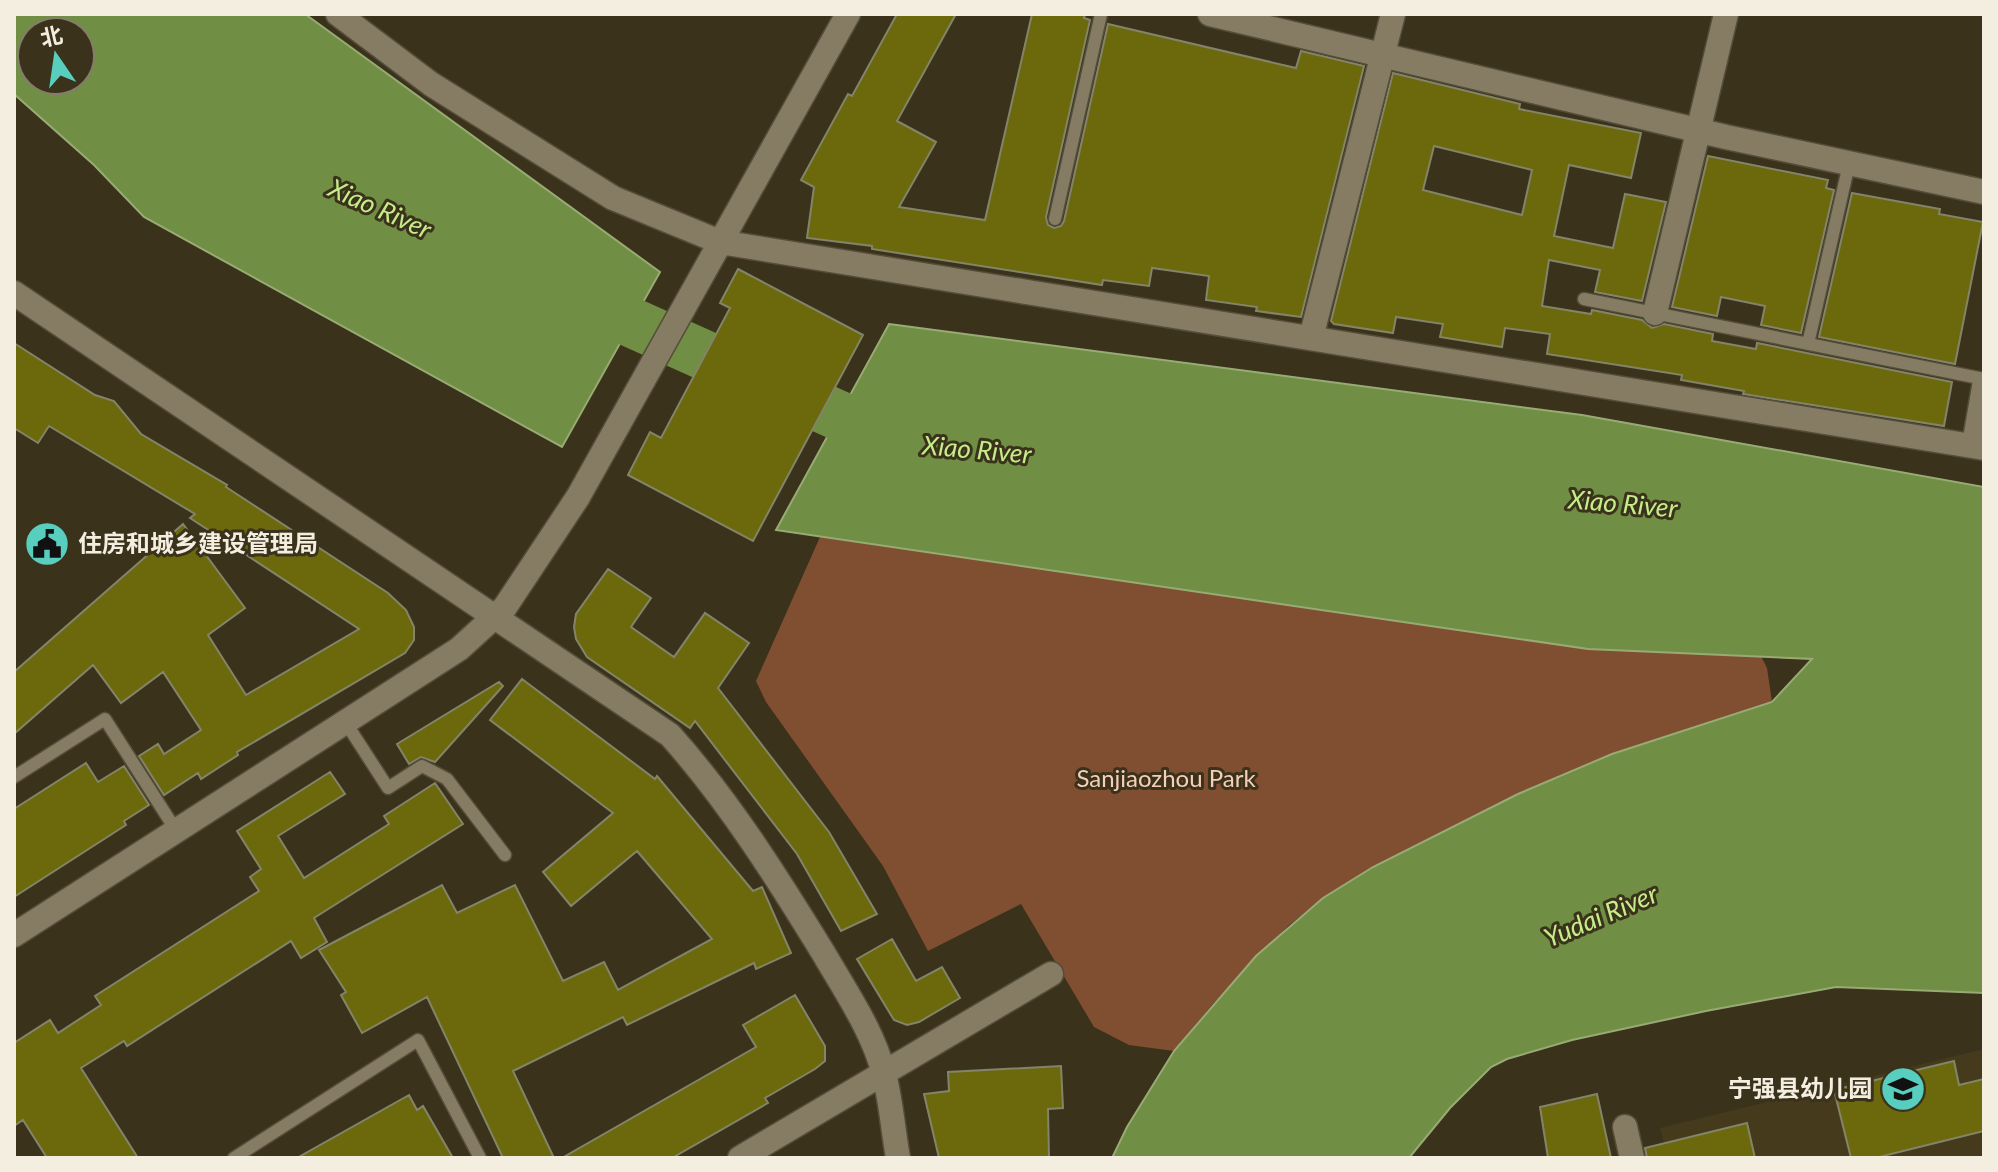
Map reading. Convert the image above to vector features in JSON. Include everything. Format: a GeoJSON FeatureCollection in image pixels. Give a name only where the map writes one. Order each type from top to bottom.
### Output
{"type":"FeatureCollection","features":[{"type":"Feature","properties":{"kind":"street"},"geometry":{"type":"LineString","coordinates":[[338,14],[431,84],[613,198],[716,250],[1311,338],[1979,447],[1984,387]]}},
{"type":"Feature","properties":{"kind":"street"},"geometry":{"type":"LineString","coordinates":[[14,935],[459,649],[505,607],[578,497],[848,14]]}},
{"type":"Feature","properties":{"kind":"street"},"geometry":{"type":"LineString","coordinates":[[1210,14],[1699,130],[1984,192]]}},
{"type":"Feature","properties":{"kind":"street"},"geometry":{"type":"LineString","coordinates":[[1311,338],[1393,14]]}},
{"type":"Feature","properties":{"kind":"street"},"geometry":{"type":"LineString","coordinates":[[1655,313],[1726,14]]}},
{"type":"Feature","properties":{"kind":"street"},"geometry":{"type":"LineString","coordinates":[[14,293],[670,735],[695,762],[787,893],[868,1032],[884,1073],[898,1158]]}},
{"type":"Feature","properties":{"kind":"street"},"geometry":{"type":"LineString","coordinates":[[740,1158],[1051,974]]}},
{"type":"Feature","properties":{"kind":"street"},"geometry":{"type":"LineString","coordinates":[[1625,1127],[1632,1158]]}},
{"type":"Feature","properties":{"kind":"lane"},"geometry":{"type":"LineString","coordinates":[[1055,219],[1101,14]]}},
{"type":"Feature","properties":{"kind":"lane"},"geometry":{"type":"LineString","coordinates":[[1808,344],[1849,164]]}},
{"type":"Feature","properties":{"kind":"lane"},"geometry":{"type":"LineString","coordinates":[[1584,299],[1984,379]]}},
{"type":"Feature","properties":{"kind":"lane"},"geometry":{"type":"LineString","coordinates":[[14,777],[105,719],[177,832]]}},
{"type":"Feature","properties":{"kind":"lane"},"geometry":{"type":"LineString","coordinates":[[346,723],[388,788],[422,766],[447,779],[505,855]]}},
{"type":"Feature","properties":{"kind":"lane"},"geometry":{"type":"LineString","coordinates":[[234,1158],[418,1040],[480,1158]]}},
{"type":"Feature","properties":{"kind":"shaded area","name":"宁强县幼儿园"},"geometry":{"type":"Polygon","coordinates":[[[1984,1049],[1984,1158],[1668,1158],[1660,1128],[1984,1049]]]}},
{"type":"Feature","properties":{"kind":"green space","name":"Sanjiaozhou Park"},"geometry":{"type":"Polygon","coordinates":[[[820,537],[1588,649],[1761,656],[1767,668],[1772,702],[1612,754],[1518,794],[1373,867],[1323,898],[1288,926],[1212,1005],[1174,1051],[1129,1045],[1094,1027],[1021,904],[928,951],[883,866],[766,702],[756,681],[820,537]]]}},
{"type":"Feature","properties":{"kind":"water"},"geometry":{"type":"Polygon","coordinates":[[[14,14],[305,14],[660,272],[562,447],[144,217],[94,165],[16,96],[96,96],[96,16],[16,16],[16,96],[14,14]]]}},
{"type":"Feature","properties":{"kind":"water","name":"Yudai River"},"geometry":{"type":"Polygon","coordinates":[[[889,324],[1582,415],[1984,487],[1984,993],[1836,987],[1572,1040],[1507,1059],[1491,1067],[1450,1108],[1409,1158],[1112,1158],[1127,1127],[1174,1051],[1256,956],[1323,898],[1373,867],[1518,794],[1612,754],[1772,702],[1812,659],[1588,649],[776,530],[889,324]]]}},
{"type":"Feature","properties":{"kind":"building"},"geometry":{"type":"Polygon","coordinates":[[[897,14],[956,14],[897,121],[936,142],[899,207],[985,220],[1032,14],[1085,14],[1084,18],[1090,20],[1046,217],[1048,225],[1054,228],[1064,221],[1108,24],[1296,68],[1301,51],[1364,66],[1301,317],[1206,300],[1209,276],[1152,268],[1149,286],[1103,280],[1102,285],[807,238],[814,187],[801,180],[897,14]]]}},
{"type":"Feature","properties":{"kind":"building"},"geometry":{"type":"Polygon","coordinates":[[[1393,73],[1520,104],[1519,109],[1641,133],[1631,178],[1569,165],[1554,236],[1613,248],[1625,194],[1666,202],[1642,301],[1595,292],[1600,270],[1549,260],[1542,306],[1591,314],[1592,310],[1642,320],[1652,328],[1664,324],[1713,334],[1712,341],[1756,349],[1757,343],[1952,382],[1944,426],[1743,394],[1744,391],[1681,380],[1682,375],[1547,354],[1550,334],[1505,328],[1502,347],[1440,337],[1443,324],[1396,317],[1393,333],[1331,321],[1393,73]],[[1434,146],[1423,190],[1522,215],[1532,170],[1434,146]]]}},
{"type":"Feature","properties":{"kind":"building"},"geometry":{"type":"Polygon","coordinates":[[[1708,156],[1828,180],[1826,188],[1834,190],[1801,333],[1761,325],[1765,306],[1721,297],[1717,316],[1672,307],[1708,156]]]}},
{"type":"Feature","properties":{"kind":"building"},"geometry":{"type":"Polygon","coordinates":[[[1852,193],[1940,209],[1939,214],[1983,222],[1955,364],[1819,337],[1852,193]]]}},
{"type":"Feature","properties":{"kind":"building"},"geometry":{"type":"Polygon","coordinates":[[[738,269],[863,335],[753,541],[628,475],[650,432],[661,438],[730,308],[720,303],[738,269]]]}},
{"type":"Feature","properties":{"kind":"building"},"geometry":{"type":"Polygon","coordinates":[[[14,343],[95,395],[114,401],[141,434],[227,485],[388,593],[406,610],[414,627],[414,640],[405,653],[237,752],[238,755],[201,779],[198,773],[164,795],[139,756],[158,744],[164,754],[201,730],[163,672],[121,703],[93,665],[14,734],[14,672],[183,524],[245,608],[208,635],[246,695],[359,629],[190,518],[195,514],[49,426],[38,443],[14,428],[14,343]]]}},
{"type":"Feature","properties":{"kind":"building"},"geometry":{"type":"Polygon","coordinates":[[[608,569],[651,598],[631,627],[674,657],[705,613],[749,643],[718,688],[829,832],[877,914],[841,931],[797,854],[695,721],[690,728],[587,657],[576,639],[576,614],[608,569]]]}},
{"type":"Feature","properties":{"kind":"building"},"geometry":{"type":"Polygon","coordinates":[[[522,679],[655,779],[657,776],[753,891],[762,887],[791,953],[756,969],[754,963],[627,1025],[623,1017],[513,1071],[554,1158],[503,1158],[427,997],[362,1033],[341,995],[346,992],[319,950],[442,885],[457,913],[515,885],[563,981],[604,962],[618,990],[712,939],[637,851],[571,906],[543,872],[613,813],[490,720],[522,679]]]}},
{"type":"Feature","properties":{"kind":"building"},"geometry":{"type":"Polygon","coordinates":[[[499,682],[503,686],[435,762],[421,757],[409,764],[397,744],[499,682]]]}},
{"type":"Feature","properties":{"kind":"building"},"geometry":{"type":"Polygon","coordinates":[[[86,763],[98,782],[124,766],[149,805],[124,821],[126,825],[14,897],[14,809],[86,763]]]}},
{"type":"Feature","properties":{"kind":"building"},"geometry":{"type":"Polygon","coordinates":[[[330,772],[345,794],[278,836],[304,878],[389,824],[384,816],[435,783],[463,824],[314,918],[327,942],[301,958],[291,941],[127,1046],[124,1041],[81,1068],[138,1158],[47,1158],[23,1120],[14,1126],[14,1043],[50,1020],[58,1033],[101,1005],[95,996],[259,891],[250,877],[261,869],[237,831],[330,772]]]}},
{"type":"Feature","properties":{"kind":"building"},"geometry":{"type":"Polygon","coordinates":[[[892,939],[916,981],[942,967],[960,998],[919,1022],[907,1025],[894,1020],[857,959],[892,939]]]}},
{"type":"Feature","properties":{"kind":"building"},"geometry":{"type":"Polygon","coordinates":[[[795,995],[825,1046],[825,1061],[765,1098],[768,1103],[672,1158],[562,1158],[756,1047],[743,1025],[795,995]]]}},
{"type":"Feature","properties":{"kind":"building"},"geometry":{"type":"Polygon","coordinates":[[[1954,1061],[1959,1085],[1984,1079],[1984,1131],[1875,1158],[1851,1158],[1834,1090],[1954,1061]]]}},
{"type":"Feature","properties":{"kind":"building"},"geometry":{"type":"Polygon","coordinates":[[[1061,1066],[1063,1108],[1048,1109],[1049,1158],[939,1158],[924,1094],[949,1091],[948,1072],[1061,1066]]]}},
{"type":"Feature","properties":{"kind":"building"},"geometry":{"type":"Polygon","coordinates":[[[1597,1094],[1611,1158],[1548,1158],[1540,1107],[1597,1094]]]}},
{"type":"Feature","properties":{"kind":"building"},"geometry":{"type":"Polygon","coordinates":[[[409,1095],[417,1110],[423,1106],[453,1158],[297,1158],[409,1095]]]}},
{"type":"Feature","properties":{"kind":"building"},"geometry":{"type":"Polygon","coordinates":[[[1747,1123],[1755,1158],[1647,1158],[1645,1148],[1747,1123]]]}},
{"type":"Feature","properties":{"kind":"waterway","name":"Xiao River"},"geometry":{"type":"LineString","coordinates":[[568,294],[900,443]]}},
{"type":"Feature","properties":{"kind":"place","name":"住房和城乡建设管理局"},"geometry":{"type":"Point","coordinates":[47,544]}},
{"type":"Feature","properties":{"kind":"place","name":"宁强县幼儿园"},"geometry":{"type":"Point","coordinates":[1903,1089]}}]}
